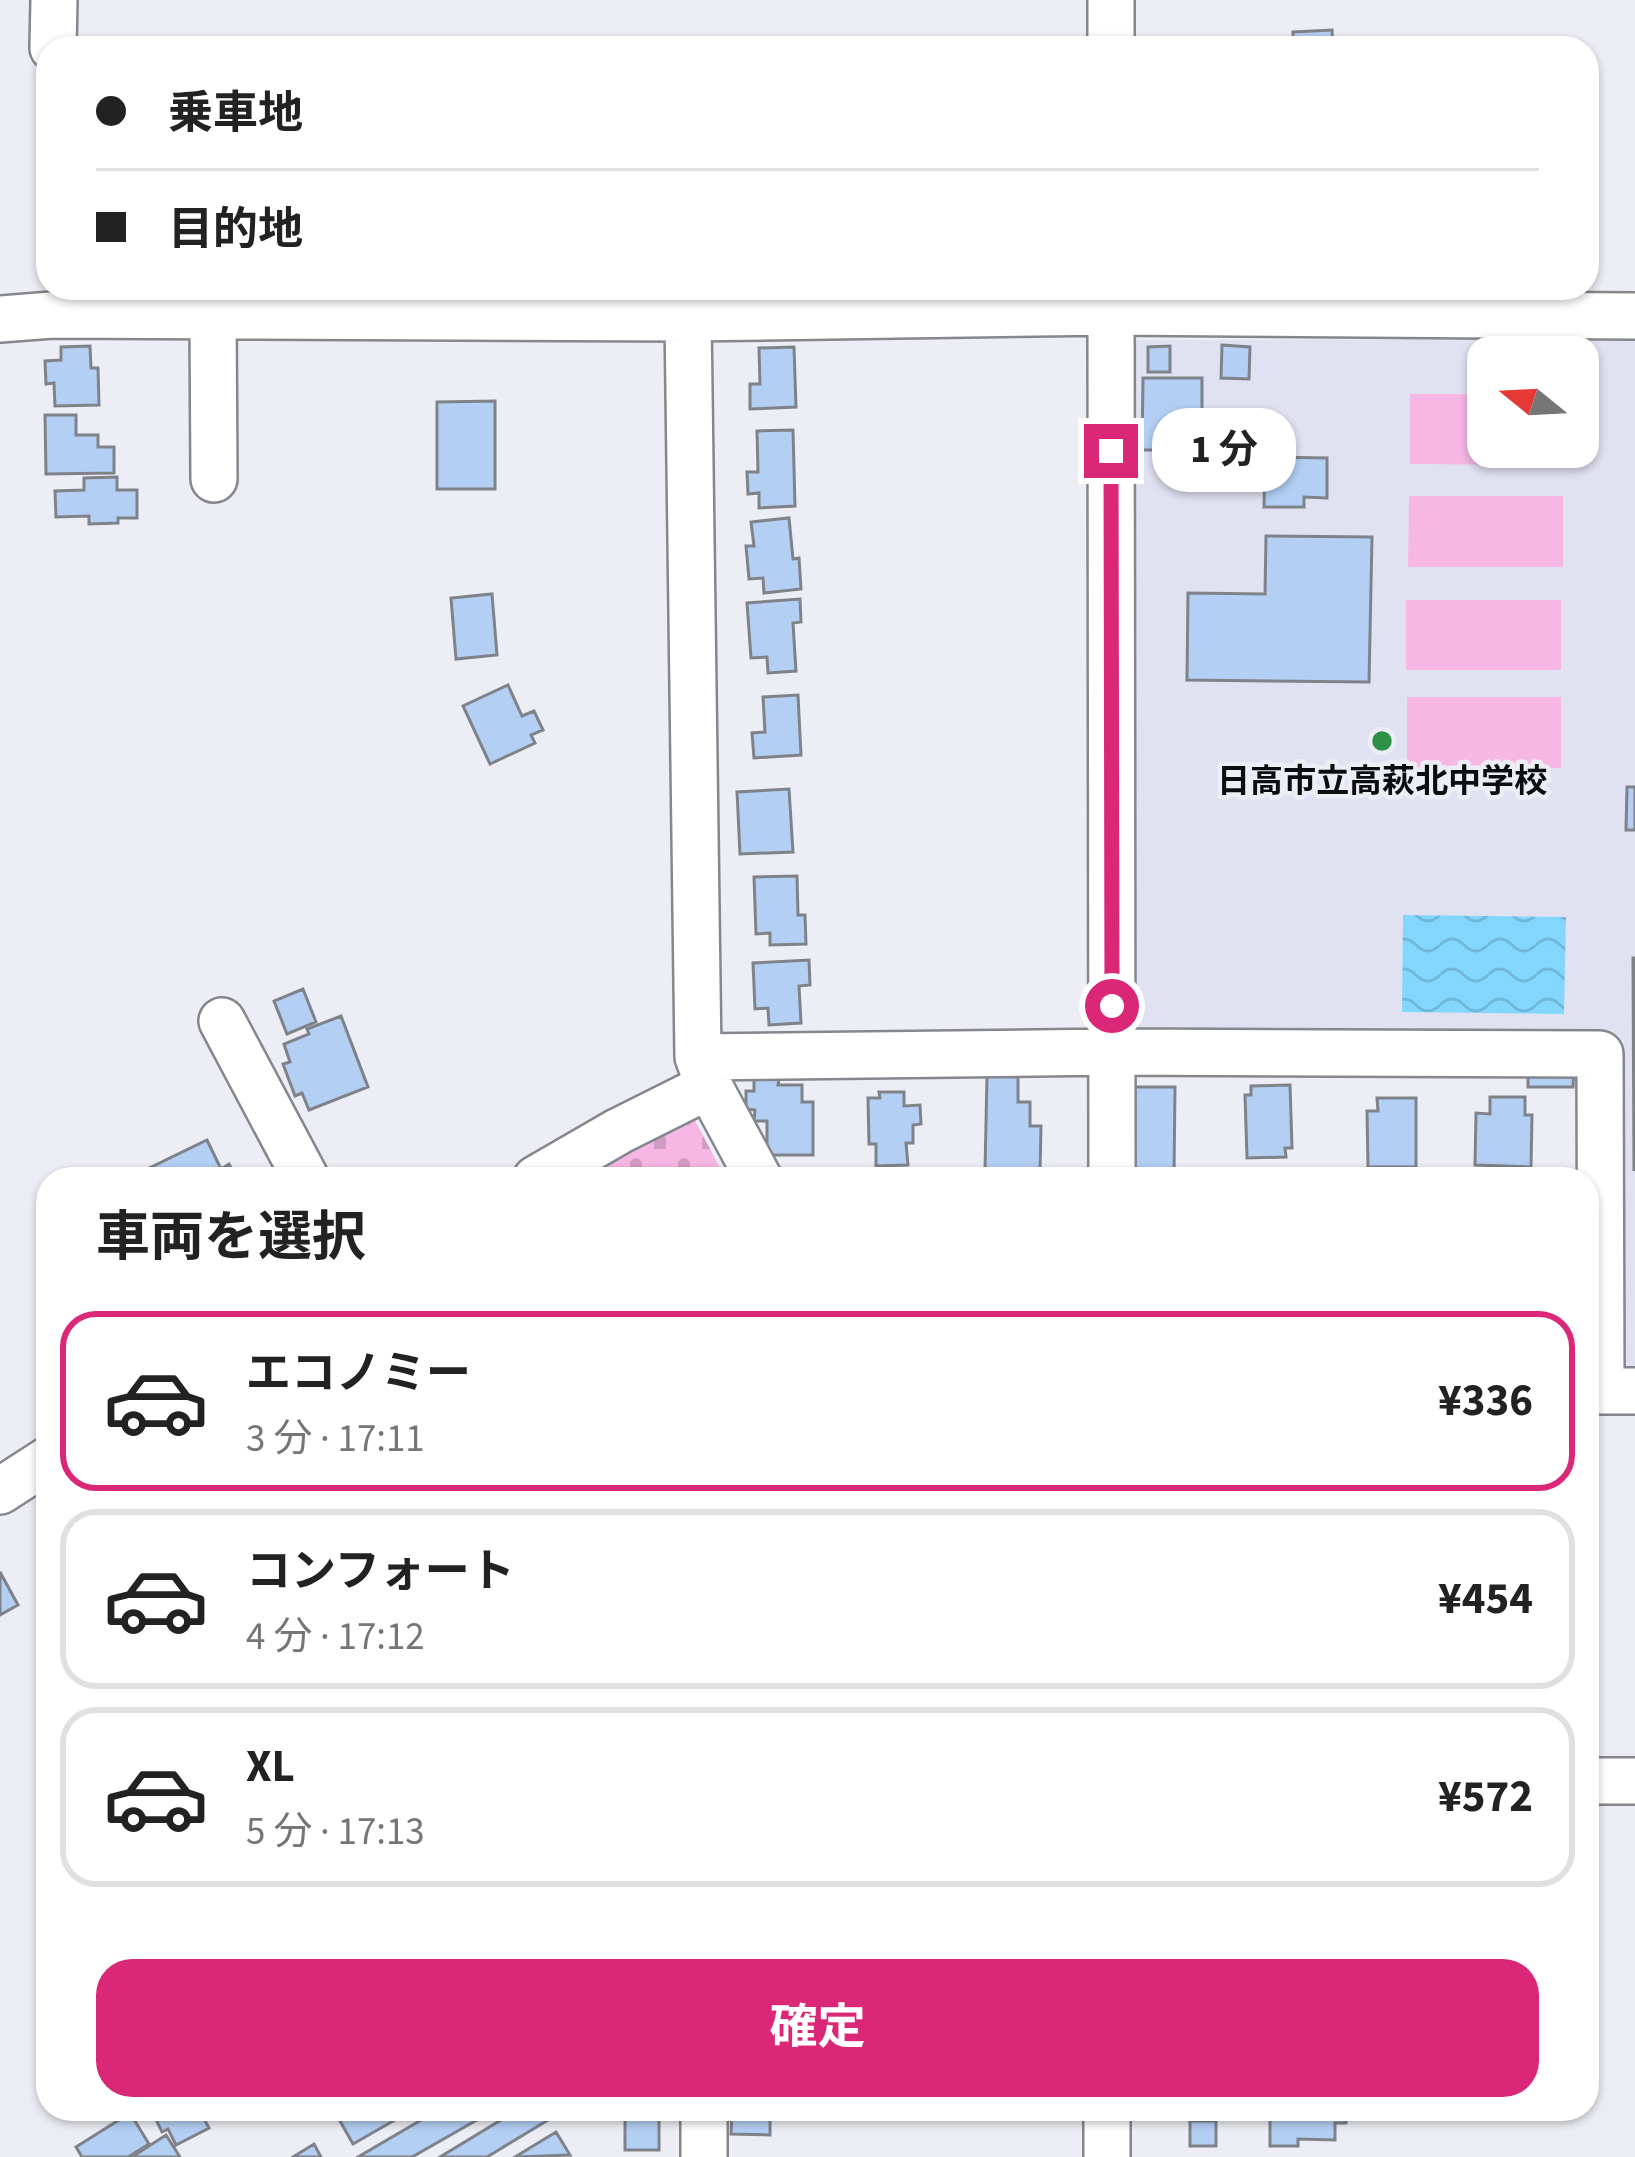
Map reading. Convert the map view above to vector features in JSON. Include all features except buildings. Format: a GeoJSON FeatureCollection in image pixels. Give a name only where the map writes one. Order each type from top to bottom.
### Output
{"type":"FeatureCollection","features":[{"type":"Feature","properties":{"kind":"street"},"geometry":{"type":"LineString","coordinates":[[53,36],[54,0]]}},
{"type":"Feature","properties":{"kind":"street"},"geometry":{"type":"LineString","coordinates":[[1112,0],[1112,36]]}},
{"type":"Feature","properties":{"kind":"street"},"geometry":{"type":"LineString","coordinates":[[1111,300],[1112,1167]]}},
{"type":"Feature","properties":{"kind":"street"},"geometry":{"type":"LineString","coordinates":[[0,319],[52,302],[213,316],[688,318],[1111,300],[1635,316]]}},
{"type":"Feature","properties":{"kind":"street"},"geometry":{"type":"LineString","coordinates":[[213,316],[214,479]]}},
{"type":"Feature","properties":{"kind":"street"},"geometry":{"type":"LineString","coordinates":[[688,318],[704,1072],[753,1167]]}},
{"type":"Feature","properties":{"kind":"street"},"geometry":{"type":"LineString","coordinates":[[223,1021],[299,1167]]}},
{"type":"Feature","properties":{"kind":"street"},"geometry":{"type":"LineString","coordinates":[[557,1167],[704,1072],[1112,1052],[1600,1054],[1601,1391],[1635,1391]]}},
{"type":"Feature","properties":{"kind":"street"},"geometry":{"type":"LineString","coordinates":[[0,1491],[36,1468]]}},
{"type":"Feature","properties":{"kind":"street"},"geometry":{"type":"LineString","coordinates":[[1599,1781],[1635,1781]]}},
{"type":"Feature","properties":{"kind":"street"},"geometry":{"type":"LineString","coordinates":[[704,2121],[704,2157]]}},
{"type":"Feature","properties":{"kind":"street"},"geometry":{"type":"LineString","coordinates":[[1107,2121],[1107,2157]]}},
{"type":"Feature","properties":{"kind":"shaded area","name":"日高市立高萩北中学校"},"geometry":{"type":"Polygon","coordinates":[[[1467,339],[1467,468],[1599,468],[1599,339],[1635,339],[1635,1383],[1620,1383],[1620,1035],[1127,1041],[1132,340],[1467,339]]]}},
{"type":"Feature","properties":{"kind":"green space"},"geometry":{"type":"Polygon","coordinates":[[[1410,394],[1467,394],[1467,464],[1410,464],[1410,394]]]}},
{"type":"Feature","properties":{"kind":"green space"},"geometry":{"type":"Polygon","coordinates":[[[1409,496],[1563,496],[1563,567],[1408,567],[1409,496]]]}},
{"type":"Feature","properties":{"kind":"green space"},"geometry":{"type":"Polygon","coordinates":[[[1406,600],[1561,600],[1561,670],[1406,670],[1406,600]]]}},
{"type":"Feature","properties":{"kind":"green space"},"geometry":{"type":"Polygon","coordinates":[[[1407,697],[1561,697],[1561,768],[1407,768],[1407,697]]]}},
{"type":"Feature","properties":{"kind":"green space"},"geometry":{"type":"Polygon","coordinates":[[[692,1115],[720,1167],[596,1167],[692,1115]]]}},
{"type":"Feature","properties":{"kind":"water"},"geometry":{"type":"Polygon","coordinates":[[[1403,915],[1566,917],[1564,1014],[1402,1012],[1403,915]]]}},
{"type":"Feature","properties":{"kind":"place","name":"日高市立高萩北中学校"},"geometry":{"type":"Point","coordinates":[1382,741]}},
{"type":"Feature","properties":{"kind":"route"},"geometry":{"type":"LineString","coordinates":[[1111,451],[1112,1006]]}}]}
